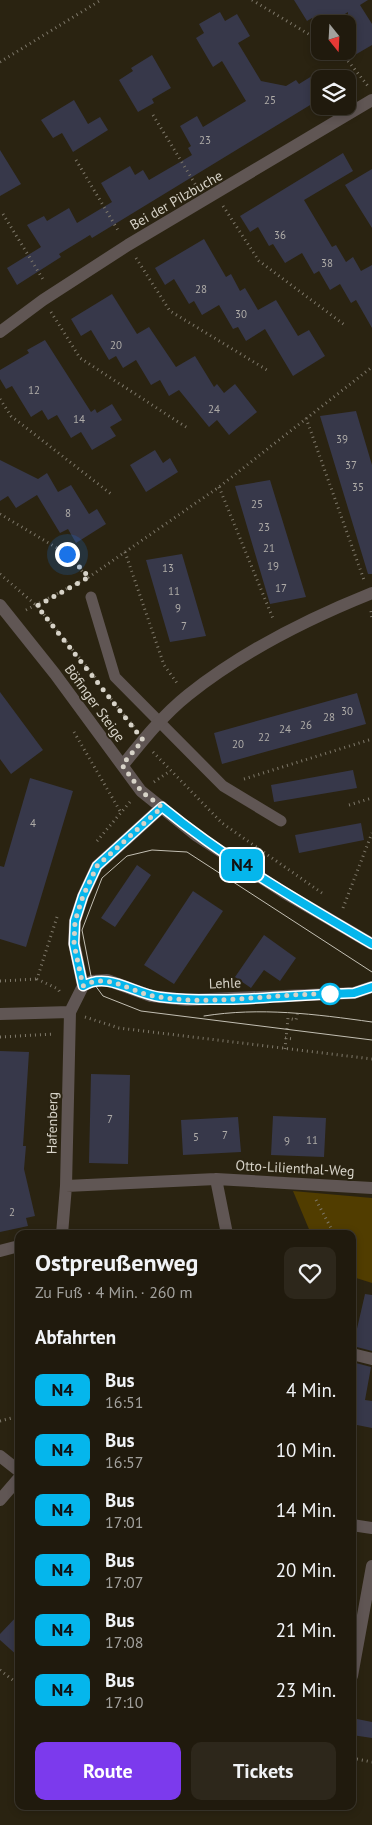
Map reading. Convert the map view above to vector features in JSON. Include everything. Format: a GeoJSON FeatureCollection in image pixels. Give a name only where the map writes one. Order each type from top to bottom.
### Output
{"type":"FeatureCollection","features":[{"type":"Feature","properties":{"kind":"street","name":"Bei der Pilzbuche"},"geometry":{"type":"LineString","coordinates":[[0,332],[47,297],[128,245],[372,100]]}},
{"type":"Feature","properties":{"kind":"street"},"geometry":{"type":"LineString","coordinates":[[122,765],[160,721],[187,696],[227,667],[280,635],[370,593]]}},
{"type":"Feature","properties":{"kind":"street","name":"Böfinger Steige"},"geometry":{"type":"LineString","coordinates":[[0,605],[11,616],[142,792],[198,836],[283,892],[372,944]]}},
{"type":"Feature","properties":{"kind":"street"},"geometry":{"type":"LineString","coordinates":[[0,1014],[70,1012],[83,986],[74,944],[75,921],[83,896],[97,866],[162,807]]}},
{"type":"Feature","properties":{"kind":"street","name":"Lehle"},"geometry":{"type":"LineString","coordinates":[[83,986],[92,981],[107,980],[151,996],[187,1000],[354,993],[372,987]]}},
{"type":"Feature","properties":{"kind":"street","name":"Hafenberg"},"geometry":{"type":"LineString","coordinates":[[62,1230],[66,1186],[70,1012]]}},
{"type":"Feature","properties":{"kind":"street","name":"Otto-Lilienthal-Weg"},"geometry":{"type":"LineString","coordinates":[[216,1179],[227,1230]]}},
{"type":"Feature","properties":{"kind":"street","name":"Otto-Lilienthal-Weg"},"geometry":{"type":"LineString","coordinates":[[66,1186],[216,1179],[372,1188]]}},
{"type":"Feature","properties":{"kind":"street"},"geometry":{"type":"LineString","coordinates":[[0,1251],[15,1247]]}},
{"type":"Feature","properties":{"kind":"street"},"geometry":{"type":"LineString","coordinates":[[356,1355],[372,1359]]}},
{"type":"Feature","properties":{"kind":"street"},"geometry":{"type":"LineString","coordinates":[[0,1456],[15,1468]]}},
{"type":"Feature","properties":{"kind":"street"},"geometry":{"type":"LineString","coordinates":[[0,1500],[15,1483]]}},
{"type":"Feature","properties":{"kind":"street"},"geometry":{"type":"LineString","coordinates":[[356,1526],[372,1528]]}},
{"type":"Feature","properties":{"kind":"street"},"geometry":{"type":"LineString","coordinates":[[356,1654],[372,1566]]}},
{"type":"Feature","properties":{"kind":"lane"},"geometry":{"type":"LineString","coordinates":[[91,597],[115,677],[223,786],[281,821]]}},
{"type":"Feature","properties":{"kind":"path"},"geometry":{"type":"LineString","coordinates":[[0,62],[101,0]]}},
{"type":"Feature","properties":{"kind":"path"},"geometry":{"type":"LineString","coordinates":[[252,0],[311,36]]}},
{"type":"Feature","properties":{"kind":"path"},"geometry":{"type":"LineString","coordinates":[[347,60],[372,91]]}},
{"type":"Feature","properties":{"kind":"path"},"geometry":{"type":"LineString","coordinates":[[154,115],[210,198],[258,261],[346,326]]}},
{"type":"Feature","properties":{"kind":"path"},"geometry":{"type":"LineString","coordinates":[[76,160],[170,311],[268,370]]}},
{"type":"Feature","properties":{"kind":"path"},"geometry":{"type":"LineString","coordinates":[[3,214],[80,358],[189,429]]}},
{"type":"Feature","properties":{"kind":"path"},"geometry":{"type":"LineString","coordinates":[[11,616],[37,606],[89,577],[219,487],[372,367]]}},
{"type":"Feature","properties":{"kind":"path"},"geometry":{"type":"LineString","coordinates":[[0,398],[11,416],[111,494]]}},
{"type":"Feature","properties":{"kind":"path"},"geometry":{"type":"LineString","coordinates":[[306,418],[370,593],[372,619]]}},
{"type":"Feature","properties":{"kind":"path"},"geometry":{"type":"LineString","coordinates":[[219,487],[280,635]]}},
{"type":"Feature","properties":{"kind":"path"},"geometry":{"type":"LineString","coordinates":[[0,514],[67,554],[89,577]]}},
{"type":"Feature","properties":{"kind":"path"},"geometry":{"type":"LineString","coordinates":[[125,552],[164,665],[187,696]]}},
{"type":"Feature","properties":{"kind":"path"},"geometry":{"type":"LineString","coordinates":[[0,574],[37,606],[102,686]]}},
{"type":"Feature","properties":{"kind":"path"},"geometry":{"type":"LineString","coordinates":[[107,693],[143,740],[170,771],[222,823],[327,897]]}},
{"type":"Feature","properties":{"kind":"path"},"geometry":{"type":"LineString","coordinates":[[69,724],[120,811]]}},
{"type":"Feature","properties":{"kind":"path"},"geometry":{"type":"LineString","coordinates":[[223,786],[372,739]]}},
{"type":"Feature","properties":{"kind":"path"},"geometry":{"type":"LineString","coordinates":[[349,805],[372,798]]}},
{"type":"Feature","properties":{"kind":"path"},"geometry":{"type":"LineString","coordinates":[[343,908],[372,833]]}},
{"type":"Feature","properties":{"kind":"path"},"geometry":{"type":"LineString","coordinates":[[335,902],[350,912]]}},
{"type":"Feature","properties":{"kind":"path"},"geometry":{"type":"LineString","coordinates":[[0,980],[37,979]]}},
{"type":"Feature","properties":{"kind":"path"},"geometry":{"type":"LineString","coordinates":[[285,1049],[288,1018],[296,1020],[299,995]]}},
{"type":"Feature","properties":{"kind":"path"},"geometry":{"type":"LineString","coordinates":[[70,1012],[119,1028],[372,1059]]}},
{"type":"Feature","properties":{"kind":"path"},"geometry":{"type":"LineString","coordinates":[[0,1037],[69,1033]]}},
{"type":"Feature","properties":{"kind":"path"},"geometry":{"type":"LineString","coordinates":[[285,1038],[294,1039]]}},
{"type":"Feature","properties":{"kind":"path"},"geometry":{"type":"LineString","coordinates":[[310,1183],[314,1196],[332,1228]]}},
{"type":"Feature","properties":{"kind":"path"},"geometry":{"type":"LineString","coordinates":[[0,1421],[15,1417]]}},
{"type":"Feature","properties":{"kind":"path"},"geometry":{"type":"LineString","coordinates":[[0,1670],[15,1682]]}},
{"type":"Feature","properties":{"kind":"path"},"geometry":{"type":"LineString","coordinates":[[356,1759],[372,1762]]}},
{"type":"Feature","properties":{"kind":"shaded area"},"geometry":{"type":"Polygon","coordinates":[[[293,1191],[372,1198],[372,1283],[356,1278],[356,1230],[309,1230],[293,1191]]]}},
{"type":"Feature","properties":{"kind":"building"},"geometry":{"type":"Polygon","coordinates":[[[294,0],[368,0],[360,5],[372,24],[372,45],[356,54],[356,15],[348,15],[348,12],[343,15],[311,15],[311,19],[307,21],[294,0]]]}},
{"type":"Feature","properties":{"kind":"building"},"geometry":{"type":"Polygon","coordinates":[[[220,12],[225,21],[237,14],[250,36],[238,43],[261,81],[286,86],[296,80],[299,84],[311,77],[311,104],[92,238],[90,235],[59,254],[61,257],[17,285],[7,268],[41,247],[27,225],[44,216],[47,221],[69,208],[77,223],[112,202],[101,183],[130,166],[135,175],[143,170],[149,180],[192,155],[188,148],[191,146],[180,126],[197,116],[203,127],[246,101],[222,61],[213,67],[196,38],[204,33],[199,24],[220,12]]]}},
{"type":"Feature","properties":{"kind":"building"},"geometry":{"type":"Polygon","coordinates":[[[152,55],[171,88],[152,99],[154,103],[138,112],[119,80],[133,71],[131,68],[152,55]]]}},
{"type":"Feature","properties":{"kind":"building"},"geometry":{"type":"Polygon","coordinates":[[[74,100],[88,124],[100,117],[108,130],[73,152],[62,133],[53,138],[41,120],[74,100]]]}},
{"type":"Feature","properties":{"kind":"building"},"geometry":{"type":"Polygon","coordinates":[[[0,150],[21,184],[0,196],[0,150]]]}},
{"type":"Feature","properties":{"kind":"building"},"geometry":{"type":"Polygon","coordinates":[[[343,153],[353,171],[304,200],[332,247],[336,245],[346,262],[353,257],[361,271],[372,265],[372,328],[356,300],[351,303],[340,284],[330,290],[319,271],[314,274],[302,253],[285,263],[273,244],[269,246],[258,227],[250,232],[240,216],[343,153]]]}},
{"type":"Feature","properties":{"kind":"building"},"geometry":{"type":"Polygon","coordinates":[[[372,169],[372,228],[345,185],[372,169]]]}},
{"type":"Feature","properties":{"kind":"building"},"geometry":{"type":"Polygon","coordinates":[[[204,239],[226,277],[231,274],[240,291],[245,288],[258,310],[276,300],[298,336],[309,330],[325,356],[293,376],[265,329],[246,341],[238,327],[233,329],[219,305],[202,315],[194,301],[189,304],[174,279],[165,285],[155,268],[204,239]]]}},
{"type":"Feature","properties":{"kind":"building"},"geometry":{"type":"Polygon","coordinates":[[[112,294],[137,334],[149,327],[176,367],[195,356],[214,387],[217,384],[224,393],[235,384],[257,412],[229,435],[217,420],[209,427],[179,390],[169,396],[160,380],[151,385],[136,360],[123,368],[116,356],[109,360],[91,330],[81,336],[71,319],[112,294]]]}},
{"type":"Feature","properties":{"kind":"building"},"geometry":{"type":"Polygon","coordinates":[[[45,340],[91,412],[95,409],[97,413],[112,404],[122,420],[110,427],[116,436],[92,450],[81,432],[71,438],[57,415],[48,420],[42,410],[31,417],[12,386],[6,389],[0,379],[0,370],[29,353],[27,350],[45,340]]]}},
{"type":"Feature","properties":{"kind":"building"},"geometry":{"type":"Polygon","coordinates":[[[356,411],[372,465],[372,574],[368,574],[320,416],[356,411]]]}},
{"type":"Feature","properties":{"kind":"building"},"geometry":{"type":"Polygon","coordinates":[[[155,450],[163,463],[170,458],[178,472],[146,492],[130,465],[155,450]]]}},
{"type":"Feature","properties":{"kind":"building"},"geometry":{"type":"Polygon","coordinates":[[[0,460],[38,479],[47,473],[58,492],[71,485],[89,514],[97,509],[106,524],[76,543],[68,529],[60,533],[37,495],[16,508],[8,496],[0,501],[0,460]]]}},
{"type":"Feature","properties":{"kind":"building"},"geometry":{"type":"Polygon","coordinates":[[[270,480],[306,597],[270,604],[235,486],[270,480]]]}},
{"type":"Feature","properties":{"kind":"building"},"geometry":{"type":"Polygon","coordinates":[[[182,554],[206,636],[170,642],[146,560],[182,554]]]}},
{"type":"Feature","properties":{"kind":"building"},"geometry":{"type":"Polygon","coordinates":[[[0,692],[43,750],[11,774],[0,759],[0,692]]]}},
{"type":"Feature","properties":{"kind":"building"},"geometry":{"type":"Polygon","coordinates":[[[357,693],[366,724],[222,764],[214,733],[357,693]]]}},
{"type":"Feature","properties":{"kind":"building"},"geometry":{"type":"Polygon","coordinates":[[[353,770],[357,788],[274,802],[271,785],[353,770]]]}},
{"type":"Feature","properties":{"kind":"building"},"geometry":{"type":"Polygon","coordinates":[[[30,778],[73,791],[26,947],[0,939],[0,866],[4,867],[30,778]]]}},
{"type":"Feature","properties":{"kind":"building"},"geometry":{"type":"Polygon","coordinates":[[[361,823],[364,840],[299,853],[295,835],[361,823]]]}},
{"type":"Feature","properties":{"kind":"building"},"geometry":{"type":"Polygon","coordinates":[[[137,865],[151,875],[115,927],[101,918],[137,865]]]}},
{"type":"Feature","properties":{"kind":"building"},"geometry":{"type":"Polygon","coordinates":[[[193,891],[223,911],[174,984],[144,965],[193,891]]]}},
{"type":"Feature","properties":{"kind":"building"},"geometry":{"type":"Polygon","coordinates":[[[264,935],[296,958],[280,981],[264,970],[251,988],[235,977],[264,935]]]}},
{"type":"Feature","properties":{"kind":"building"},"geometry":{"type":"Polygon","coordinates":[[[0,1051],[29,1052],[23,1146],[26,1146],[24,1169],[35,1216],[26,1218],[28,1226],[0,1232],[0,1051]]]}},
{"type":"Feature","properties":{"kind":"building"},"geometry":{"type":"Polygon","coordinates":[[[91,1074],[130,1075],[128,1164],[89,1163],[91,1074]]]}},
{"type":"Feature","properties":{"kind":"building"},"geometry":{"type":"Polygon","coordinates":[[[273,1116],[326,1118],[324,1157],[271,1155],[273,1116]]]}},
{"type":"Feature","properties":{"kind":"building"},"geometry":{"type":"Polygon","coordinates":[[[238,1117],[241,1152],[183,1155],[181,1120],[238,1117]]]}},
{"type":"Feature","properties":{"kind":"building"},"geometry":{"type":"Polygon","coordinates":[[[365,1294],[372,1295],[372,1351],[356,1347],[356,1333],[365,1294]]]}},
{"type":"Feature","properties":{"kind":"building"},"geometry":{"type":"Polygon","coordinates":[[[356,1363],[371,1367],[365,1400],[372,1401],[372,1428],[356,1425],[356,1363]]]}},
{"type":"Feature","properties":{"kind":"building"},"geometry":{"type":"Polygon","coordinates":[[[15,1618],[15,1653],[0,1640],[0,1634],[15,1618]]]}},
{"type":"Feature","properties":{"kind":"building"},"geometry":{"type":"Polygon","coordinates":[[[356,1719],[372,1722],[372,1738],[356,1736],[356,1719]]]}},
{"type":"Feature","properties":{"kind":"tram line"},"geometry":{"type":"LineString","coordinates":[[372,972],[187,852],[152,850],[127,856],[102,878],[82,930],[92,981],[103,996],[141,1011],[372,1040]]}},
{"type":"Feature","properties":{"kind":"tram line"},"geometry":{"type":"LineString","coordinates":[[204,1016],[225,1013],[267,1012],[309,1014],[372,1022]]}},
{"type":"Feature","properties":{"kind":"bus line","name":"N4"},"geometry":{"type":"LineString","coordinates":[[372,944],[283,892],[198,836],[162,807],[97,866],[83,896],[75,921],[74,944],[83,986],[92,981],[107,980],[151,996],[187,1000],[354,993],[372,987]]}},
{"type":"Feature","properties":{"kind":"route"},"geometry":{"type":"LineString","coordinates":[[67,554],[89,577],[37,606],[84,662],[143,740],[122,765],[142,792],[162,807],[97,866],[83,896],[75,921],[74,944],[83,986],[92,981],[107,980],[151,996],[187,1000],[330,994]]}}]}
